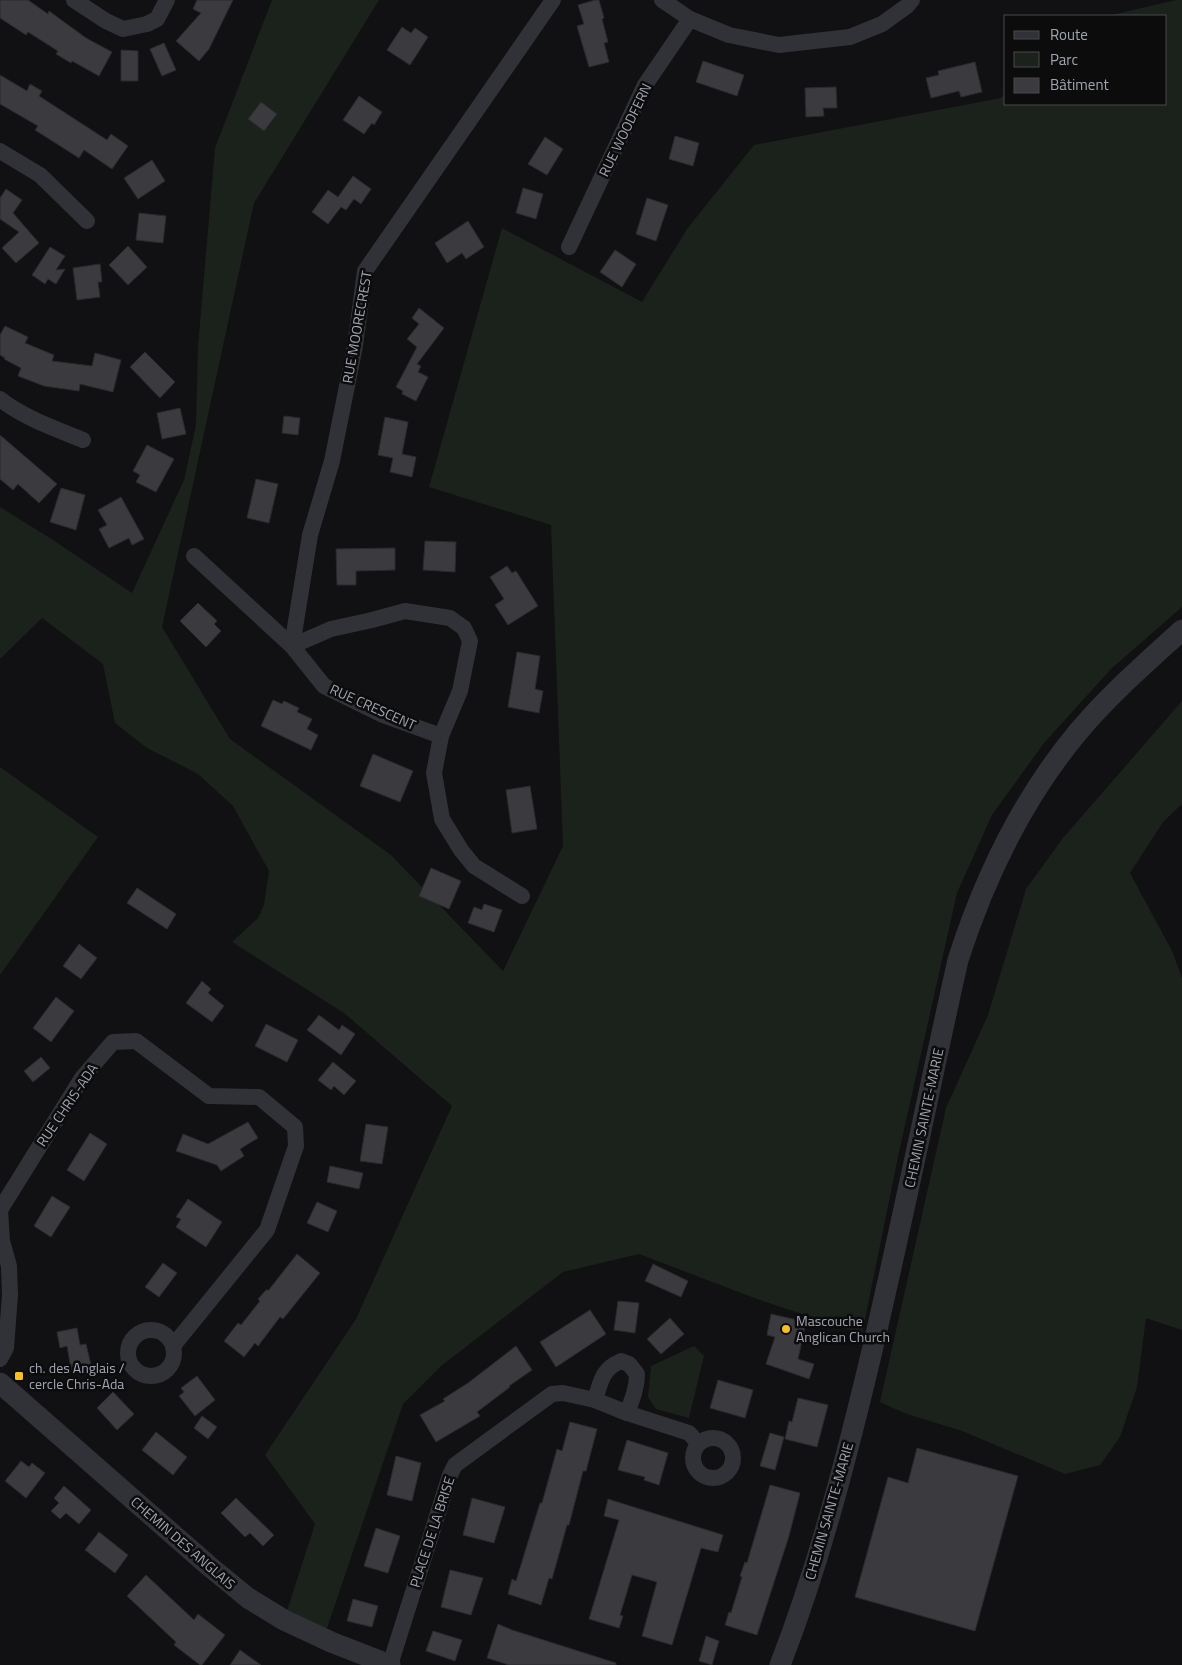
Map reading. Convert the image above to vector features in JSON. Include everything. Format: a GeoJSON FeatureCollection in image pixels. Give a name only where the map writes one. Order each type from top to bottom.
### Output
{"type":"FeatureCollection","features":[{"type":"Feature","properties":{"kind":"street"},"geometry":{"type":"LineString","coordinates":[[74,0],[106,21],[123,29],[147,24],[157,18],[167,0]]}},
{"type":"Feature","properties":{"kind":"street","name":"RUE MOORECREST"},"geometry":{"type":"LineString","coordinates":[[292,646],[310,535],[332,461],[355,346],[365,271],[552,0]]}},
{"type":"Feature","properties":{"kind":"street"},"geometry":{"type":"LineString","coordinates":[[662,0],[690,19],[729,35],[780,45],[850,37],[882,24],[908,6],[912,0]]}},
{"type":"Feature","properties":{"kind":"street","name":"RUE WOODFERN"},"geometry":{"type":"LineString","coordinates":[[569,246],[645,85],[690,19]]}},
{"type":"Feature","properties":{"kind":"street"},"geometry":{"type":"LineString","coordinates":[[0,151],[40,175],[87,221]]}},
{"type":"Feature","properties":{"kind":"street"},"geometry":{"type":"LineString","coordinates":[[0,399],[42,423],[83,440]]}},
{"type":"Feature","properties":{"kind":"street","name":"RUE CRESCENT"},"geometry":{"type":"LineString","coordinates":[[194,556],[292,646],[324,686],[383,715],[441,736]]}},
{"type":"Feature","properties":{"kind":"street"},"geometry":{"type":"LineString","coordinates":[[292,646],[331,629],[405,611],[450,618],[464,628],[470,642],[460,690],[441,736],[434,773],[442,819],[461,850],[474,866],[522,896]]}},
{"type":"Feature","properties":{"kind":"street","name":"CHEMIN SAINTE-MARIE"},"geometry":{"type":"LineString","coordinates":[[780,1665],[799,1613],[858,1410],[894,1258],[958,960],[972,918],[1014,826],[1047,774],[1078,732],[1123,682],[1182,630]]}},
{"type":"Feature","properties":{"kind":"street","name":"RUE CHRIS-ADA"},"geometry":{"type":"LineString","coordinates":[[0,1359],[6,1348],[10,1295],[9,1266],[2,1241],[0,1210],[82,1078],[113,1042],[136,1041],[209,1096],[259,1097],[295,1127],[296,1146],[267,1230],[173,1346]]}},
{"type":"Feature","properties":{"kind":"street"},"geometry":{"type":"LineString","coordinates":[[595,1400],[603,1374],[610,1366],[621,1361],[629,1364],[637,1374],[637,1382],[634,1397],[627,1413]]}},
{"type":"Feature","properties":{"kind":"street","name":"CHEMIN DES ANGLAIS"},"geometry":{"type":"LineString","coordinates":[[0,1383],[248,1598],[284,1620],[390,1665]]}},
{"type":"Feature","properties":{"kind":"street","name":"PLACE DE LA BRISE"},"geometry":{"type":"LineString","coordinates":[[390,1665],[450,1475],[455,1465],[552,1394],[563,1393],[595,1400],[627,1413],[689,1433],[698,1443]]}},
{"type":"Feature","properties":{"kind":"green space"},"geometry":{"type":"Polygon","coordinates":[[[272,0],[379,0],[254,203],[162,627],[230,739],[391,855],[503,971],[563,846],[551,525],[429,487],[502,228],[642,302],[687,229],[754,145],[1001,98],[1004,94],[1004,105],[1167,105],[1167,15],[1111,15],[1182,0],[1182,607],[1111,669],[1044,743],[992,815],[957,893],[899,1152],[862,1334],[757,1299],[639,1254],[563,1272],[441,1366],[403,1404],[324,1637],[284,1620],[315,1524],[265,1455],[356,1319],[452,1106],[344,1013],[232,942],[258,918],[264,905],[269,871],[233,806],[198,774],[147,748],[115,723],[103,664],[42,618],[0,659],[0,507],[132,593],[184,480],[196,425],[198,347],[215,148],[272,0]]]}},
{"type":"Feature","properties":{"kind":"green space"},"geometry":{"type":"Polygon","coordinates":[[[1182,701],[1182,804],[1163,822],[1130,873],[1172,951],[1182,978],[1182,1330],[1146,1318],[1137,1387],[1120,1437],[1100,1465],[1065,1474],[962,1431],[904,1413],[880,1402],[946,1108],[988,1015],[1026,889],[1063,838],[1182,701]]]}},
{"type":"Feature","properties":{"kind":"green space"},"geometry":{"type":"Polygon","coordinates":[[[0,767],[98,837],[0,975],[0,767]]]}},
{"type":"Feature","properties":{"kind":"green space"},"geometry":{"type":"Polygon","coordinates":[[[694,1346],[704,1356],[689,1418],[656,1409],[648,1397],[651,1366],[694,1346]]]}},
{"type":"Feature","properties":{"kind":"building"},"geometry":{"type":"Polygon","coordinates":[[[0,0],[28,0],[48,14],[49,11],[86,38],[112,52],[99,76],[72,61],[71,63],[56,54],[58,51],[28,32],[26,35],[0,18],[0,0]]]}},
{"type":"Feature","properties":{"kind":"building"},"geometry":{"type":"Polygon","coordinates":[[[197,0],[233,0],[209,49],[199,61],[176,41],[201,13],[193,9],[197,0]]]}},
{"type":"Feature","properties":{"kind":"building"},"geometry":{"type":"Polygon","coordinates":[[[599,0],[604,18],[602,19],[608,42],[604,43],[609,62],[589,67],[577,26],[584,24],[578,5],[599,0]]]}},
{"type":"Feature","properties":{"kind":"building"},"geometry":{"type":"Polygon","coordinates":[[[402,27],[411,33],[415,28],[428,37],[410,65],[387,50],[402,27]]]}},
{"type":"Feature","properties":{"kind":"building"},"geometry":{"type":"Polygon","coordinates":[[[164,43],[176,70],[162,76],[150,49],[164,43]]]}},
{"type":"Feature","properties":{"kind":"building"},"geometry":{"type":"Polygon","coordinates":[[[121,50],[138,51],[138,81],[121,81],[121,50]]]}},
{"type":"Feature","properties":{"kind":"building"},"geometry":{"type":"Polygon","coordinates":[[[703,61],[744,75],[737,96],[696,82],[703,61]]]}},
{"type":"Feature","properties":{"kind":"building"},"geometry":{"type":"Polygon","coordinates":[[[975,62],[982,92],[961,97],[959,91],[931,98],[926,78],[939,75],[938,71],[975,62]]]}},
{"type":"Feature","properties":{"kind":"building"},"geometry":{"type":"Polygon","coordinates":[[[0,75],[27,91],[30,84],[42,91],[39,96],[107,140],[111,134],[128,146],[112,169],[84,150],[79,158],[35,130],[38,126],[0,104],[0,75]]]}},
{"type":"Feature","properties":{"kind":"building"},"geometry":{"type":"Polygon","coordinates":[[[836,87],[837,108],[823,108],[824,116],[806,117],[805,88],[836,87]]]}},
{"type":"Feature","properties":{"kind":"building"},"geometry":{"type":"Polygon","coordinates":[[[359,96],[382,112],[374,125],[372,123],[364,134],[343,120],[359,96]]]}},
{"type":"Feature","properties":{"kind":"building"},"geometry":{"type":"Polygon","coordinates":[[[261,102],[277,114],[264,131],[248,119],[261,102]]]}},
{"type":"Feature","properties":{"kind":"building"},"geometry":{"type":"Polygon","coordinates":[[[675,136],[699,143],[693,166],[669,159],[675,136]]]}},
{"type":"Feature","properties":{"kind":"building"},"geometry":{"type":"Polygon","coordinates":[[[545,137],[563,149],[547,175],[528,164],[545,137]]]}},
{"type":"Feature","properties":{"kind":"building"},"geometry":{"type":"Polygon","coordinates":[[[152,160],[165,181],[138,199],[124,178],[152,160]]]}},
{"type":"Feature","properties":{"kind":"building"},"geometry":{"type":"Polygon","coordinates":[[[353,176],[371,189],[361,204],[354,199],[346,210],[341,207],[328,224],[312,212],[328,190],[338,197],[353,176]]]}},
{"type":"Feature","properties":{"kind":"building"},"geometry":{"type":"Polygon","coordinates":[[[523,188],[543,194],[536,219],[516,213],[523,188]]]}},
{"type":"Feature","properties":{"kind":"building"},"geometry":{"type":"Polygon","coordinates":[[[6,189],[22,200],[13,213],[39,243],[16,263],[2,248],[19,232],[0,219],[0,198],[6,189]]]}},
{"type":"Feature","properties":{"kind":"building"},"geometry":{"type":"Polygon","coordinates":[[[647,198],[668,205],[656,241],[636,234],[647,198]]]}},
{"type":"Feature","properties":{"kind":"building"},"geometry":{"type":"Polygon","coordinates":[[[139,213],[166,216],[163,243],[136,240],[139,213]]]}},
{"type":"Feature","properties":{"kind":"building"},"geometry":{"type":"Polygon","coordinates":[[[468,221],[484,247],[466,259],[462,253],[447,263],[435,243],[468,221]]]}},
{"type":"Feature","properties":{"kind":"building"},"geometry":{"type":"Polygon","coordinates":[[[128,246],[147,267],[128,285],[109,265],[128,246]]]}},
{"type":"Feature","properties":{"kind":"building"},"geometry":{"type":"Polygon","coordinates":[[[50,247],[65,256],[56,270],[65,269],[56,284],[48,279],[45,284],[32,275],[50,247]]]}},
{"type":"Feature","properties":{"kind":"building"},"geometry":{"type":"Polygon","coordinates":[[[615,250],[636,264],[622,287],[600,272],[615,250]]]}},
{"type":"Feature","properties":{"kind":"building"},"geometry":{"type":"Polygon","coordinates":[[[100,264],[102,282],[98,282],[100,297],[77,300],[73,268],[100,264]]]}},
{"type":"Feature","properties":{"kind":"building"},"geometry":{"type":"Polygon","coordinates":[[[419,308],[444,328],[417,364],[421,366],[418,372],[428,377],[416,401],[402,394],[403,391],[396,387],[417,347],[407,339],[419,324],[412,318],[419,308]]]}},
{"type":"Feature","properties":{"kind":"building"},"geometry":{"type":"Polygon","coordinates":[[[5,326],[28,337],[25,343],[54,355],[52,361],[92,366],[95,353],[121,360],[113,392],[80,384],[79,391],[44,386],[18,376],[21,368],[0,355],[0,335],[5,326]]]}},
{"type":"Feature","properties":{"kind":"building"},"geometry":{"type":"Polygon","coordinates":[[[145,352],[175,382],[160,398],[130,367],[145,352]]]}},
{"type":"Feature","properties":{"kind":"building"},"geometry":{"type":"Polygon","coordinates":[[[180,408],[186,434],[162,439],[157,413],[180,408]]]}},
{"type":"Feature","properties":{"kind":"building"},"geometry":{"type":"Polygon","coordinates":[[[284,416],[300,418],[298,435],[282,433],[284,416]]]}},
{"type":"Feature","properties":{"kind":"building"},"geometry":{"type":"Polygon","coordinates":[[[385,417],[408,422],[402,454],[416,457],[412,477],[390,472],[393,458],[378,455],[385,417]]]}},
{"type":"Feature","properties":{"kind":"building"},"geometry":{"type":"Polygon","coordinates":[[[0,435],[57,484],[39,503],[18,484],[13,490],[0,479],[0,435]]]}},
{"type":"Feature","properties":{"kind":"building"},"geometry":{"type":"Polygon","coordinates":[[[147,445],[174,459],[156,492],[136,482],[140,475],[133,471],[147,445]]]}},
{"type":"Feature","properties":{"kind":"building"},"geometry":{"type":"Polygon","coordinates":[[[256,479],[278,484],[269,523],[247,518],[256,479]]]}},
{"type":"Feature","properties":{"kind":"building"},"geometry":{"type":"Polygon","coordinates":[[[61,488],[85,495],[76,530],[50,522],[61,488]]]}},
{"type":"Feature","properties":{"kind":"building"},"geometry":{"type":"Polygon","coordinates":[[[121,497],[144,539],[132,545],[129,538],[109,548],[99,529],[107,525],[98,510],[121,497]]]}},
{"type":"Feature","properties":{"kind":"building"},"geometry":{"type":"Polygon","coordinates":[[[425,541],[456,542],[455,572],[423,570],[425,541]]]}},
{"type":"Feature","properties":{"kind":"building"},"geometry":{"type":"Polygon","coordinates":[[[395,548],[395,570],[356,571],[356,585],[337,585],[336,549],[395,548]]]}},
{"type":"Feature","properties":{"kind":"building"},"geometry":{"type":"Polygon","coordinates":[[[507,566],[512,573],[516,571],[538,606],[508,625],[495,605],[504,599],[490,577],[507,566]]]}},
{"type":"Feature","properties":{"kind":"building"},"geometry":{"type":"Polygon","coordinates":[[[198,603],[217,621],[214,624],[221,631],[206,647],[180,621],[198,603]]]}},
{"type":"Feature","properties":{"kind":"building"},"geometry":{"type":"Polygon","coordinates":[[[517,652],[540,656],[535,689],[543,691],[539,713],[508,707],[517,652]]]}},
{"type":"Feature","properties":{"kind":"building"},"geometry":{"type":"Polygon","coordinates":[[[273,700],[282,704],[284,701],[299,708],[297,712],[312,719],[307,729],[318,735],[311,750],[261,726],[273,700]]]}},
{"type":"Feature","properties":{"kind":"building"},"geometry":{"type":"Polygon","coordinates":[[[373,754],[413,771],[400,802],[360,786],[373,754]]]}},
{"type":"Feature","properties":{"kind":"building"},"geometry":{"type":"Polygon","coordinates":[[[530,786],[537,829],[512,833],[506,790],[530,786]]]}},
{"type":"Feature","properties":{"kind":"building"},"geometry":{"type":"Polygon","coordinates":[[[431,868],[461,881],[449,909],[419,896],[431,868]]]}},
{"type":"Feature","properties":{"kind":"building"},"geometry":{"type":"Polygon","coordinates":[[[137,888],[176,914],[167,929],[127,903],[137,888]]]}},
{"type":"Feature","properties":{"kind":"building"},"geometry":{"type":"Polygon","coordinates":[[[484,904],[502,910],[494,932],[468,923],[474,907],[482,910],[484,904]]]}},
{"type":"Feature","properties":{"kind":"building"},"geometry":{"type":"Polygon","coordinates":[[[79,944],[97,958],[81,979],[63,966],[79,944]]]}},
{"type":"Feature","properties":{"kind":"building"},"geometry":{"type":"Polygon","coordinates":[[[202,981],[211,989],[208,993],[224,1006],[212,1022],[186,1003],[202,981]]]}},
{"type":"Feature","properties":{"kind":"building"},"geometry":{"type":"Polygon","coordinates":[[[56,997],[74,1011],[51,1042],[33,1028],[56,997]]]}},
{"type":"Feature","properties":{"kind":"building"},"geometry":{"type":"Polygon","coordinates":[[[319,1015],[339,1030],[342,1025],[355,1034],[341,1055],[307,1030],[319,1015]]]}},
{"type":"Feature","properties":{"kind":"building"},"geometry":{"type":"Polygon","coordinates":[[[266,1024],[298,1040],[287,1062],[255,1046],[266,1024]]]}},
{"type":"Feature","properties":{"kind":"building"},"geometry":{"type":"Polygon","coordinates":[[[41,1057],[50,1068],[33,1082],[24,1071],[41,1057]]]}},
{"type":"Feature","properties":{"kind":"building"},"geometry":{"type":"Polygon","coordinates":[[[333,1062],[356,1081],[344,1095],[334,1086],[331,1090],[318,1080],[333,1062]]]}},
{"type":"Feature","properties":{"kind":"building"},"geometry":{"type":"Polygon","coordinates":[[[248,1122],[258,1138],[240,1149],[244,1156],[221,1171],[217,1165],[176,1151],[183,1134],[208,1144],[248,1122]]]}},
{"type":"Feature","properties":{"kind":"building"},"geometry":{"type":"Polygon","coordinates":[[[366,1124],[388,1127],[382,1164],[360,1161],[366,1124]]]}},
{"type":"Feature","properties":{"kind":"building"},"geometry":{"type":"Polygon","coordinates":[[[90,1133],[107,1144],[84,1181],[67,1170],[90,1133]]]}},
{"type":"Feature","properties":{"kind":"building"},"geometry":{"type":"Polygon","coordinates":[[[330,1166],[363,1173],[359,1189],[327,1182],[330,1166]]]}},
{"type":"Feature","properties":{"kind":"building"},"geometry":{"type":"Polygon","coordinates":[[[52,1196],[70,1207],[51,1237],[34,1226],[52,1196]]]}},
{"type":"Feature","properties":{"kind":"building"},"geometry":{"type":"Polygon","coordinates":[[[188,1199],[222,1222],[206,1247],[176,1227],[181,1219],[176,1217],[188,1199]]]}},
{"type":"Feature","properties":{"kind":"building"},"geometry":{"type":"Polygon","coordinates":[[[317,1202],[337,1211],[328,1232],[307,1223],[317,1202]]]}},
{"type":"Feature","properties":{"kind":"building"},"geometry":{"type":"Polygon","coordinates":[[[297,1254],[320,1273],[283,1319],[280,1317],[258,1346],[255,1343],[244,1357],[224,1341],[238,1323],[241,1325],[260,1301],[258,1299],[267,1289],[268,1291],[297,1254]]]}},
{"type":"Feature","properties":{"kind":"building"},"geometry":{"type":"Polygon","coordinates":[[[163,1263],[177,1273],[159,1297],[145,1287],[163,1263]]]}},
{"type":"Feature","properties":{"kind":"building"},"geometry":{"type":"Polygon","coordinates":[[[653,1264],[688,1281],[681,1297],[645,1281],[653,1264]]]}},
{"type":"Feature","properties":{"kind":"building"},"geometry":{"type":"Polygon","coordinates":[[[618,1301],[639,1303],[635,1333],[614,1330],[618,1301]]]}},
{"type":"Feature","properties":{"kind":"building"},"geometry":{"type":"Polygon","coordinates":[[[590,1310],[606,1334],[556,1367],[540,1342],[590,1310]]]}},
{"type":"Feature","properties":{"kind":"building"},"geometry":{"type":"Polygon","coordinates":[[[771,1314],[806,1322],[798,1359],[814,1364],[809,1379],[766,1364],[775,1337],[767,1335],[771,1314]]]}},
{"type":"Feature","properties":{"kind":"building"},"geometry":{"type":"Polygon","coordinates":[[[670,1318],[684,1334],[661,1354],[647,1339],[670,1318]]]}},
{"type":"Feature","properties":{"kind":"building"},"geometry":{"type":"Polygon","coordinates":[[[77,1328],[80,1345],[86,1344],[91,1365],[71,1369],[67,1346],[60,1348],[57,1332],[77,1328]]]}},
{"type":"Feature","properties":{"kind":"building"},"geometry":{"type":"Polygon","coordinates":[[[516,1346],[532,1370],[477,1412],[480,1416],[436,1442],[420,1415],[445,1401],[443,1399],[468,1383],[516,1346]]]}},
{"type":"Feature","properties":{"kind":"building"},"geometry":{"type":"Polygon","coordinates":[[[197,1376],[215,1400],[195,1416],[179,1396],[184,1392],[181,1388],[197,1376]]]}},
{"type":"Feature","properties":{"kind":"building"},"geometry":{"type":"Polygon","coordinates":[[[718,1380],[753,1390],[745,1418],[710,1408],[718,1380]]]}},
{"type":"Feature","properties":{"kind":"building"},"geometry":{"type":"Polygon","coordinates":[[[113,1392],[134,1414],[117,1430],[97,1408],[113,1392]]]}},
{"type":"Feature","properties":{"kind":"building"},"geometry":{"type":"Polygon","coordinates":[[[798,1398],[828,1405],[817,1447],[785,1439],[789,1421],[792,1422],[798,1398]]]}},
{"type":"Feature","properties":{"kind":"building"},"geometry":{"type":"Polygon","coordinates":[[[202,1416],[217,1427],[208,1439],[194,1428],[202,1416]]]}},
{"type":"Feature","properties":{"kind":"building"},"geometry":{"type":"Polygon","coordinates":[[[570,1422],[597,1429],[586,1471],[583,1471],[552,1579],[549,1578],[541,1605],[508,1594],[512,1579],[516,1581],[540,1503],[542,1503],[557,1449],[562,1451],[570,1422]]]}},
{"type":"Feature","properties":{"kind":"building"},"geometry":{"type":"Polygon","coordinates":[[[156,1432],[187,1457],[173,1475],[142,1450],[156,1432]]]}},
{"type":"Feature","properties":{"kind":"building"},"geometry":{"type":"Polygon","coordinates":[[[770,1433],[784,1437],[775,1470],[760,1466],[770,1433]]]}},
{"type":"Feature","properties":{"kind":"building"},"geometry":{"type":"Polygon","coordinates":[[[627,1440],[668,1453],[659,1485],[644,1480],[645,1477],[618,1470],[627,1440]]]}},
{"type":"Feature","properties":{"kind":"building"},"geometry":{"type":"Polygon","coordinates":[[[917,1448],[1018,1476],[975,1631],[855,1597],[888,1477],[908,1483],[917,1448]]]}},
{"type":"Feature","properties":{"kind":"building"},"geometry":{"type":"Polygon","coordinates":[[[396,1456],[421,1463],[412,1501],[387,1495],[396,1456]]]}},
{"type":"Feature","properties":{"kind":"building"},"geometry":{"type":"Polygon","coordinates":[[[21,1461],[29,1467],[32,1463],[45,1473],[26,1498],[5,1481],[21,1461]]]}},
{"type":"Feature","properties":{"kind":"building"},"geometry":{"type":"Polygon","coordinates":[[[770,1485],[800,1493],[789,1536],[757,1635],[725,1625],[729,1612],[731,1613],[742,1577],[740,1576],[745,1562],[747,1563],[770,1485]]]}},
{"type":"Feature","properties":{"kind":"building"},"geometry":{"type":"Polygon","coordinates":[[[64,1486],[91,1510],[79,1524],[66,1513],[60,1519],[51,1511],[59,1503],[54,1498],[64,1486]]]}},
{"type":"Feature","properties":{"kind":"building"},"geometry":{"type":"Polygon","coordinates":[[[236,1498],[274,1535],[263,1546],[250,1533],[245,1537],[221,1513],[236,1498]]]}},
{"type":"Feature","properties":{"kind":"building"},"geometry":{"type":"Polygon","coordinates":[[[472,1498],[505,1507],[494,1543],[463,1535],[472,1498]]]}},
{"type":"Feature","properties":{"kind":"building"},"geometry":{"type":"Polygon","coordinates":[[[608,1499],[723,1535],[718,1552],[701,1548],[672,1645],[642,1636],[657,1582],[632,1575],[620,1615],[623,1616],[619,1628],[589,1619],[619,1520],[604,1516],[608,1499]]]}},
{"type":"Feature","properties":{"kind":"building"},"geometry":{"type":"Polygon","coordinates":[[[376,1528],[400,1536],[388,1573],[364,1566],[376,1528]]]}},
{"type":"Feature","properties":{"kind":"building"},"geometry":{"type":"Polygon","coordinates":[[[99,1532],[128,1555],[115,1573],[85,1550],[99,1532]]]}},
{"type":"Feature","properties":{"kind":"building"},"geometry":{"type":"Polygon","coordinates":[[[450,1570],[483,1578],[471,1615],[441,1607],[450,1570]]]}},
{"type":"Feature","properties":{"kind":"building"},"geometry":{"type":"Polygon","coordinates":[[[146,1575],[194,1620],[198,1614],[225,1635],[202,1665],[174,1645],[176,1642],[127,1596],[146,1575]]]}},
{"type":"Feature","properties":{"kind":"building"},"geometry":{"type":"Polygon","coordinates":[[[353,1599],[378,1606],[372,1627],[347,1621],[353,1599]]]}},
{"type":"Feature","properties":{"kind":"building"},"geometry":{"type":"Polygon","coordinates":[[[498,1624],[616,1663],[616,1665],[509,1665],[487,1658],[498,1624]]]}},
{"type":"Feature","properties":{"kind":"building"},"geometry":{"type":"Polygon","coordinates":[[[433,1631],[462,1640],[455,1661],[426,1651],[433,1631]]]}},
{"type":"Feature","properties":{"kind":"building"},"geometry":{"type":"Polygon","coordinates":[[[706,1636],[719,1641],[712,1665],[699,1661],[706,1636]]]}},
{"type":"Feature","properties":{"kind":"building"},"geometry":{"type":"Polygon","coordinates":[[[240,1650],[261,1665],[230,1665],[240,1650]]]}},
{"type":"Feature","properties":{"kind":"place","name":"Mascouche Anglican Church"},"geometry":{"type":"Point","coordinates":[786,1329]}},
{"type":"Feature","properties":{"kind":"place","name":"ch. des Anglais / cercle Chris-Ada"},"geometry":{"type":"Point","coordinates":[19,1376]}}]}
